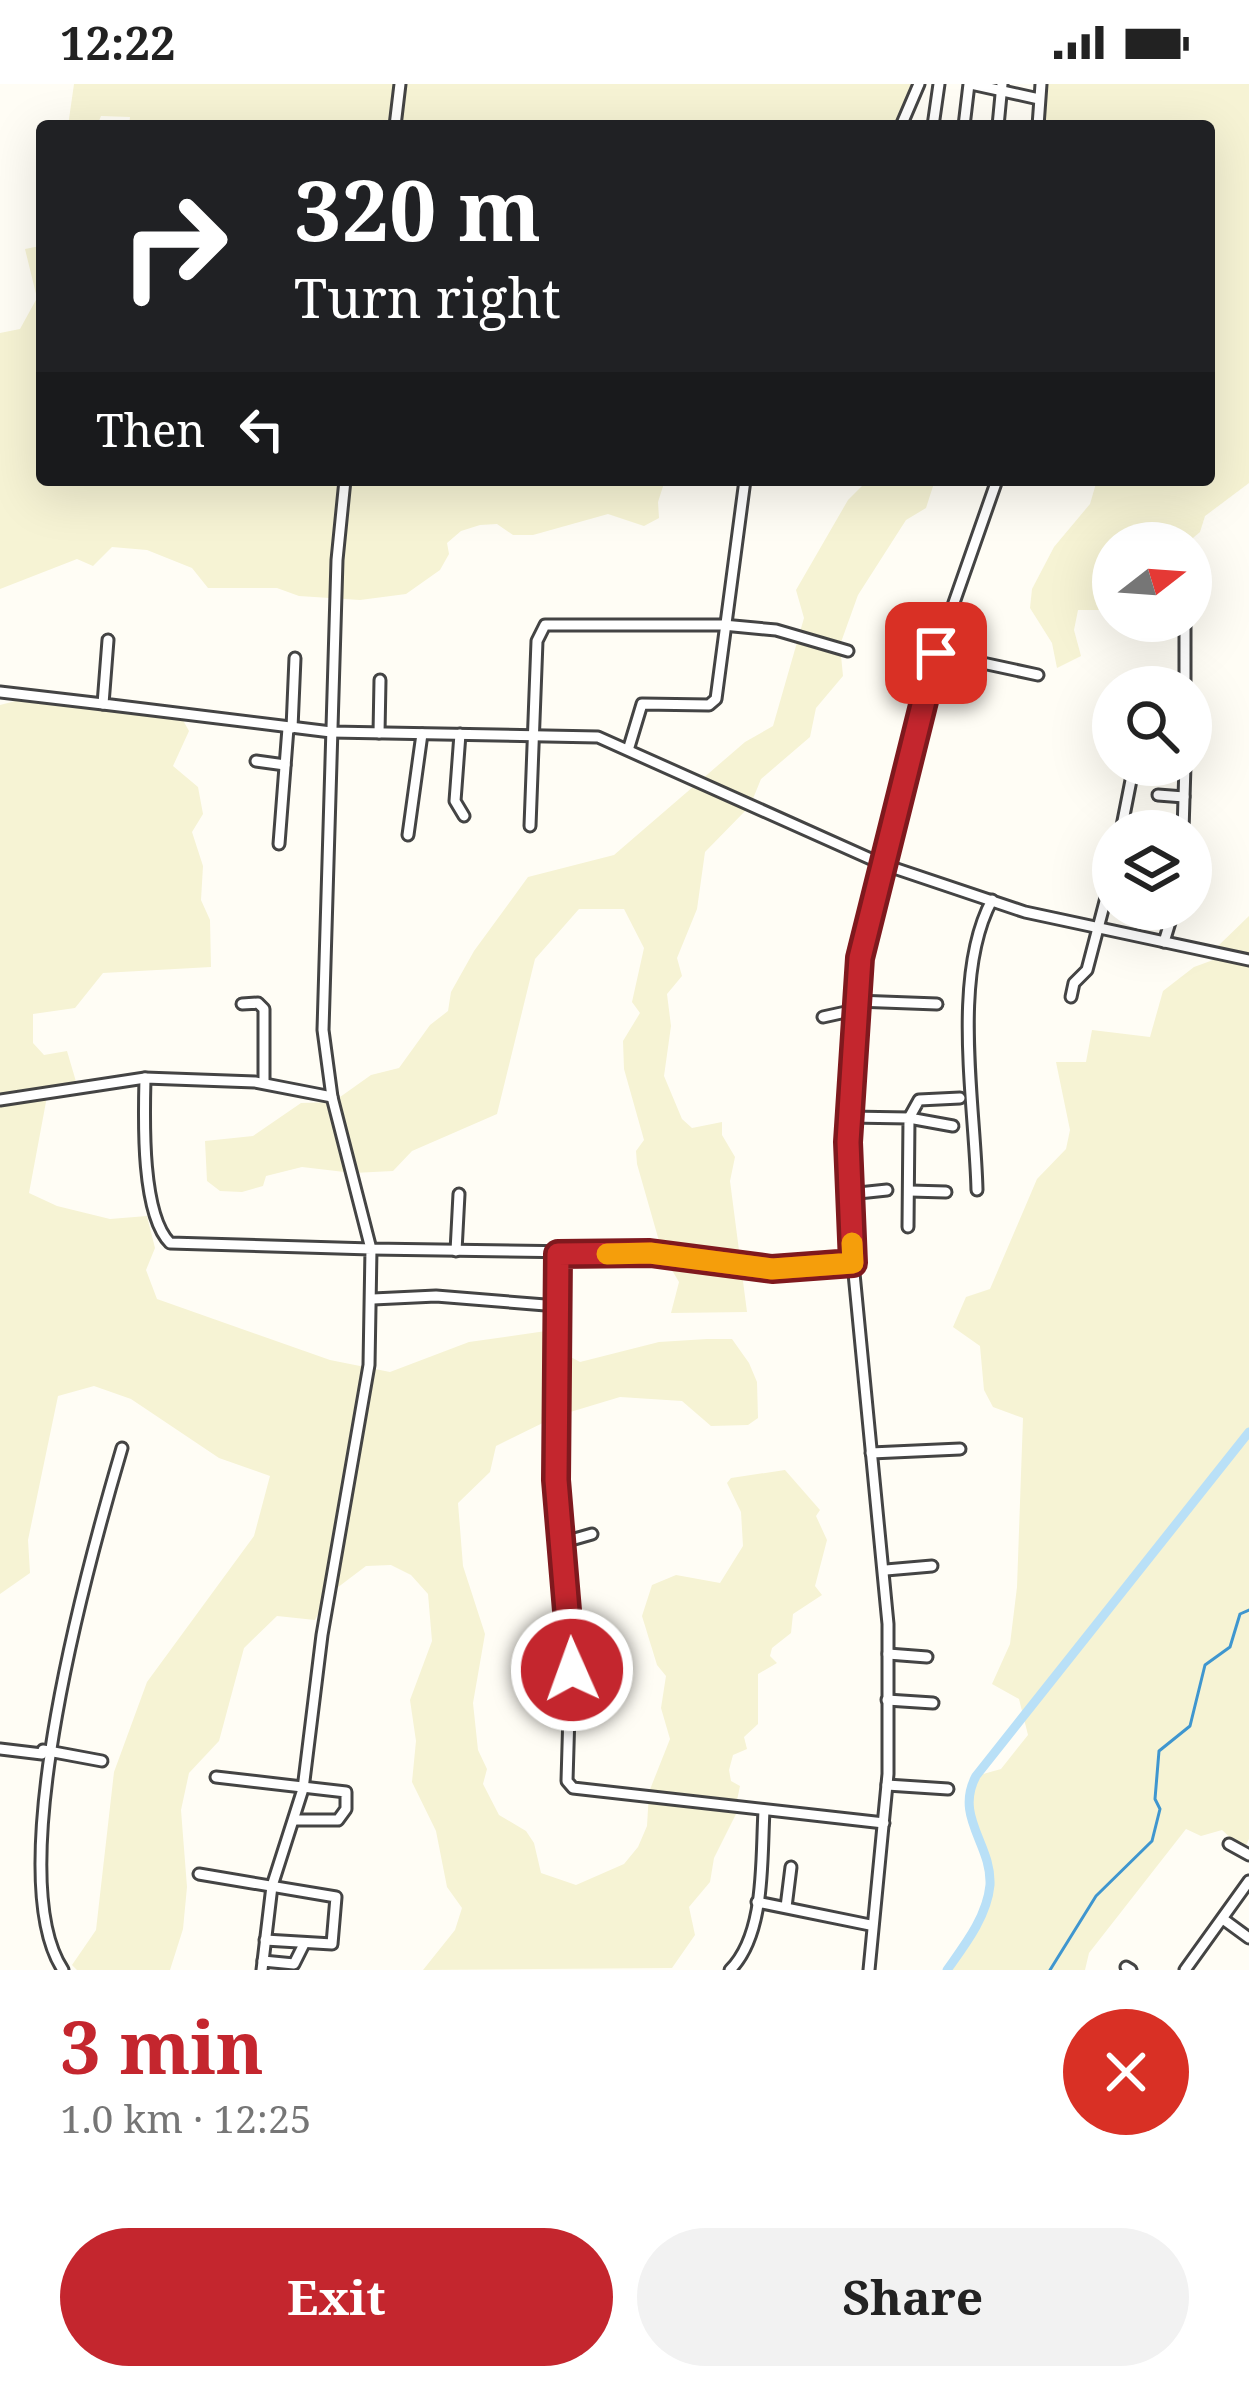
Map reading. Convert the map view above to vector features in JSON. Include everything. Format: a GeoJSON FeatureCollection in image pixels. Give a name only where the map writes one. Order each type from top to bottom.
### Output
{"type":"FeatureCollection","features":[{"type":"Feature","properties":{"kind":"street"},"geometry":{"type":"LineString","coordinates":[[396,120],[400,84]]}},
{"type":"Feature","properties":{"kind":"street"},"geometry":{"type":"LineString","coordinates":[[903,120],[910,95],[919,84]]}},
{"type":"Feature","properties":{"kind":"street"},"geometry":{"type":"LineString","coordinates":[[934,120],[939,84]]}},
{"type":"Feature","properties":{"kind":"street"},"geometry":{"type":"LineString","coordinates":[[965,120],[970,84],[1039,99]]}},
{"type":"Feature","properties":{"kind":"street"},"geometry":{"type":"LineString","coordinates":[[1038,120],[1041,84]]}},
{"type":"Feature","properties":{"kind":"street"},"geometry":{"type":"LineString","coordinates":[[999,120],[1002,88]]}},
{"type":"Feature","properties":{"kind":"street"},"geometry":{"type":"LineString","coordinates":[[304,1944],[294,1964],[263,1965],[272,1886],[303,1785],[322,1635],[369,1365],[373,1299],[371,1249],[332,1097],[323,1030],[331,732],[345,486]]}},
{"type":"Feature","properties":{"kind":"street"},"geometry":{"type":"LineString","coordinates":[[629,747],[642,704],[710,705],[716,699],[744,486]]}},
{"type":"Feature","properties":{"kind":"street"},"geometry":{"type":"LineString","coordinates":[[869,1970],[887,1785],[888,1654],[886,1570],[849,1194],[855,1006],[882,864],[936,653],[995,486]]}},
{"type":"Feature","properties":{"kind":"street"},"geometry":{"type":"LineString","coordinates":[[530,826],[537,641],[545,625],[723,625],[776,630],[848,651]]}},
{"type":"Feature","properties":{"kind":"street"},"geometry":{"type":"LineString","coordinates":[[103,704],[108,640]]}},
{"type":"Feature","properties":{"kind":"street"},"geometry":{"type":"LineString","coordinates":[[936,653],[1038,675]]}},
{"type":"Feature","properties":{"kind":"street"},"geometry":{"type":"LineString","coordinates":[[279,844],[295,658]]}},
{"type":"Feature","properties":{"kind":"street"},"geometry":{"type":"LineString","coordinates":[[379,734],[380,680]]}},
{"type":"Feature","properties":{"kind":"street"},"geometry":{"type":"LineString","coordinates":[[0,692],[331,732],[598,736],[882,864],[992,900],[1092,924]]}},
{"type":"Feature","properties":{"kind":"street"},"geometry":{"type":"LineString","coordinates":[[407,835],[422,734]]}},
{"type":"Feature","properties":{"kind":"street"},"geometry":{"type":"LineString","coordinates":[[460,734],[455,801],[464,815]]}},
{"type":"Feature","properties":{"kind":"street"},"geometry":{"type":"LineString","coordinates":[[256,760],[285,765]]}},
{"type":"Feature","properties":{"kind":"street"},"geometry":{"type":"LineString","coordinates":[[1184,786],[1184,810]]}},
{"type":"Feature","properties":{"kind":"street"},"geometry":{"type":"LineString","coordinates":[[1158,795],[1184,797]]}},
{"type":"Feature","properties":{"kind":"street"},"geometry":{"type":"LineString","coordinates":[[977,1190],[970,1012],[978,933],[992,900]]}},
{"type":"Feature","properties":{"kind":"street"},"geometry":{"type":"LineString","coordinates":[[1071,997],[1099,930]]}},
{"type":"Feature","properties":{"kind":"street"},"geometry":{"type":"LineString","coordinates":[[1117,930],[1249,960]]}},
{"type":"Feature","properties":{"kind":"street"},"geometry":{"type":"LineString","coordinates":[[1164,942],[1168,930]]}},
{"type":"Feature","properties":{"kind":"street"},"geometry":{"type":"LineString","coordinates":[[242,1004],[258,1003],[264,1010],[263,1083]]}},
{"type":"Feature","properties":{"kind":"street"},"geometry":{"type":"LineString","coordinates":[[823,1017],[855,1006],[937,1004]]}},
{"type":"Feature","properties":{"kind":"street"},"geometry":{"type":"LineString","coordinates":[[0,1100],[145,1078],[263,1083],[332,1097]]}},
{"type":"Feature","properties":{"kind":"street"},"geometry":{"type":"LineString","coordinates":[[145,1078],[145,1151],[160,1232],[170,1243],[650,1253],[772,1269],[853,1263]]}},
{"type":"Feature","properties":{"kind":"street"},"geometry":{"type":"LineString","coordinates":[[908,1227],[909,1118],[916,1101],[960,1098]]}},
{"type":"Feature","properties":{"kind":"street"},"geometry":{"type":"LineString","coordinates":[[849,1118],[909,1118],[953,1126]]}},
{"type":"Feature","properties":{"kind":"street"},"geometry":{"type":"LineString","coordinates":[[849,1194],[887,1190]]}},
{"type":"Feature","properties":{"kind":"street"},"geometry":{"type":"LineString","coordinates":[[910,1191],[946,1192]]}},
{"type":"Feature","properties":{"kind":"street"},"geometry":{"type":"LineString","coordinates":[[456,1251],[459,1194]]}},
{"type":"Feature","properties":{"kind":"street"},"geometry":{"type":"LineString","coordinates":[[558,1254],[560,1528],[571,1645],[567,1781],[573,1788],[649,1792],[764,1811],[884,1823]]}},
{"type":"Feature","properties":{"kind":"street"},"geometry":{"type":"LineString","coordinates":[[373,1299],[436,1296],[558,1306]]}},
{"type":"Feature","properties":{"kind":"street"},"geometry":{"type":"LineString","coordinates":[[63,1970],[43,1943],[38,1921],[36,1827],[42,1752],[50,1702],[122,1448]]}},
{"type":"Feature","properties":{"kind":"street"},"geometry":{"type":"LineString","coordinates":[[871,1453],[959,1449]]}},
{"type":"Feature","properties":{"kind":"street"},"geometry":{"type":"LineString","coordinates":[[560,1528],[571,1540],[592,1534]]}},
{"type":"Feature","properties":{"kind":"street"},"geometry":{"type":"LineString","coordinates":[[886,1570],[932,1566]]}},
{"type":"Feature","properties":{"kind":"street"},"geometry":{"type":"LineString","coordinates":[[888,1654],[927,1657]]}},
{"type":"Feature","properties":{"kind":"street"},"geometry":{"type":"LineString","coordinates":[[887,1700],[933,1703]]}},
{"type":"Feature","properties":{"kind":"street"},"geometry":{"type":"LineString","coordinates":[[0,1749],[102,1760]]}},
{"type":"Feature","properties":{"kind":"street"},"geometry":{"type":"LineString","coordinates":[[216,1777],[343,1790],[346,1808],[333,1821],[294,1820]]}},
{"type":"Feature","properties":{"kind":"street"},"geometry":{"type":"LineString","coordinates":[[887,1785],[948,1789]]}},
{"type":"Feature","properties":{"kind":"street"},"geometry":{"type":"LineString","coordinates":[[730,1970],[745,1952],[757,1902],[764,1811]]}},
{"type":"Feature","properties":{"kind":"street"},"geometry":{"type":"LineString","coordinates":[[1229,1844],[1249,1855]]}},
{"type":"Feature","properties":{"kind":"street"},"geometry":{"type":"LineString","coordinates":[[786,1907],[791,1867]]}},
{"type":"Feature","properties":{"kind":"street"},"geometry":{"type":"LineString","coordinates":[[199,1874],[336,1897],[334,1942],[266,1940]]}},
{"type":"Feature","properties":{"kind":"street"},"geometry":{"type":"LineString","coordinates":[[1185,1970],[1249,1881]]}},
{"type":"Feature","properties":{"kind":"street"},"geometry":{"type":"LineString","coordinates":[[757,1902],[870,1925]]}},
{"type":"Feature","properties":{"kind":"street"},"geometry":{"type":"LineString","coordinates":[[1222,1919],[1249,1938]]}},
{"type":"Feature","properties":{"kind":"shaded area"},"geometry":{"type":"Polygon","coordinates":[[[74,84],[916,84],[897,120],[130,120],[101,116],[99,120],[69,120],[74,84]]]}},
{"type":"Feature","properties":{"kind":"shaded area"},"geometry":{"type":"Polygon","coordinates":[[[1042,84],[1249,84],[1249,483],[1203,522],[1092,522],[1092,610],[1078,610],[1074,630],[1081,656],[1057,668],[1052,643],[1030,608],[1032,589],[1054,547],[1090,504],[1095,486],[1215,486],[1215,120],[1039,120],[1042,84]]]}},
{"type":"Feature","properties":{"kind":"shaded area"},"geometry":{"type":"Polygon","coordinates":[[[36,247],[36,294],[25,249],[36,247]]]}},
{"type":"Feature","properties":{"kind":"shaded area"},"geometry":{"type":"Polygon","coordinates":[[[36,300],[36,486],[663,486],[659,518],[644,526],[608,514],[533,535],[513,535],[497,524],[480,525],[461,531],[447,543],[449,554],[440,570],[406,594],[360,600],[299,596],[277,588],[208,588],[192,568],[147,550],[112,547],[93,566],[77,559],[0,589],[0,333],[20,329],[36,300]]]}},
{"type":"Feature","properties":{"kind":"shaded area"},"geometry":{"type":"Polygon","coordinates":[[[862,486],[933,486],[926,508],[906,520],[858,595],[840,645],[843,676],[816,708],[810,737],[761,779],[750,806],[705,852],[697,909],[677,958],[682,976],[667,994],[671,1026],[664,1076],[682,1119],[692,1128],[722,1122],[722,1135],[735,1157],[730,1181],[747,1312],[671,1313],[679,1282],[663,1255],[637,1164],[636,1151],[644,1140],[624,1069],[623,1041],[640,1013],[632,1002],[644,948],[624,909],[579,909],[535,959],[497,1114],[412,1151],[393,1171],[353,1173],[302,1167],[266,1176],[263,1186],[242,1192],[220,1191],[207,1181],[205,1141],[253,1136],[301,1103],[333,1102],[371,1075],[399,1068],[430,1025],[448,1011],[451,992],[474,951],[528,877],[614,855],[745,742],[773,726],[804,618],[796,590],[848,500],[862,486]]]}},
{"type":"Feature","properties":{"kind":"shaded area"},"geometry":{"type":"Polygon","coordinates":[[[35,696],[179,713],[189,731],[173,766],[198,787],[203,814],[192,832],[203,866],[201,900],[210,920],[211,967],[103,973],[75,1008],[33,1014],[33,1043],[44,1055],[67,1051],[77,1085],[48,1091],[29,1193],[57,1206],[110,1219],[147,1216],[155,1248],[146,1270],[157,1299],[330,1360],[390,1372],[469,1342],[546,1331],[565,1354],[580,1362],[659,1342],[732,1339],[749,1363],[757,1382],[758,1418],[748,1425],[711,1426],[682,1401],[620,1397],[557,1416],[496,1446],[490,1472],[458,1503],[463,1566],[485,1634],[473,1703],[478,1750],[487,1769],[483,1784],[499,1815],[526,1831],[534,1843],[541,1873],[576,1885],[624,1864],[638,1847],[647,1826],[649,1792],[670,1739],[661,1708],[666,1676],[657,1665],[642,1616],[652,1585],[676,1575],[720,1583],[743,1546],[741,1512],[727,1483],[731,1478],[785,1470],[820,1510],[816,1516],[827,1540],[815,1586],[822,1595],[793,1614],[791,1633],[772,1648],[770,1656],[777,1663],[758,1674],[758,1724],[744,1737],[747,1749],[733,1755],[729,1770],[731,1781],[740,1786],[736,1805],[740,1806],[714,1858],[710,1882],[689,1907],[695,1935],[672,1968],[423,1970],[455,1930],[462,1908],[447,1887],[436,1831],[412,1782],[416,1741],[410,1700],[432,1641],[428,1594],[411,1575],[391,1565],[366,1566],[329,1594],[315,1620],[277,1616],[244,1648],[219,1741],[189,1773],[181,1810],[187,1887],[183,1929],[170,1970],[77,1970],[72,1965],[96,1930],[114,1772],[147,1682],[254,1536],[270,1476],[219,1458],[131,1399],[94,1386],[58,1396],[28,1540],[30,1573],[0,1594],[0,705],[35,696]]]}},
{"type":"Feature","properties":{"kind":"shaded area"},"geometry":{"type":"Polygon","coordinates":[[[1249,916],[1249,1839],[1244,1850],[1222,1830],[1201,1836],[1186,1829],[1089,1953],[1085,1970],[947,1970],[971,1934],[990,1879],[967,1800],[976,1776],[1001,1769],[1028,1735],[1019,1699],[992,1684],[1010,1644],[1017,1587],[1023,1418],[993,1407],[984,1390],[980,1346],[953,1327],[966,1297],[990,1289],[1037,1179],[1066,1149],[1070,1130],[1056,1062],[1086,1062],[1092,1030],[1150,1037],[1163,991],[1194,967],[1224,956],[1218,946],[1249,916]]]}},
{"type":"Feature","properties":{"kind":"waterway"},"geometry":{"type":"LineString","coordinates":[[947,1970],[980,1920],[990,1885],[969,1805],[976,1776],[1249,1432]]}},
{"type":"Feature","properties":{"kind":"waterway"},"geometry":{"type":"LineString","coordinates":[[1050,1970],[1096,1896],[1152,1841],[1160,1809],[1155,1799],[1159,1751],[1190,1726],[1205,1665],[1230,1647],[1240,1614],[1249,1610]]}},
{"type":"Feature","properties":{"kind":"slow traffic"},"geometry":{"type":"LineString","coordinates":[[607,1254],[650,1253],[772,1269],[853,1263],[852,1243]]}},
{"type":"Feature","properties":{"kind":"route"},"geometry":{"type":"LineString","coordinates":[[572,1670],[556,1480],[558,1254],[650,1253],[772,1269],[853,1263],[848,1142],[860,958],[936,653]]}}]}
